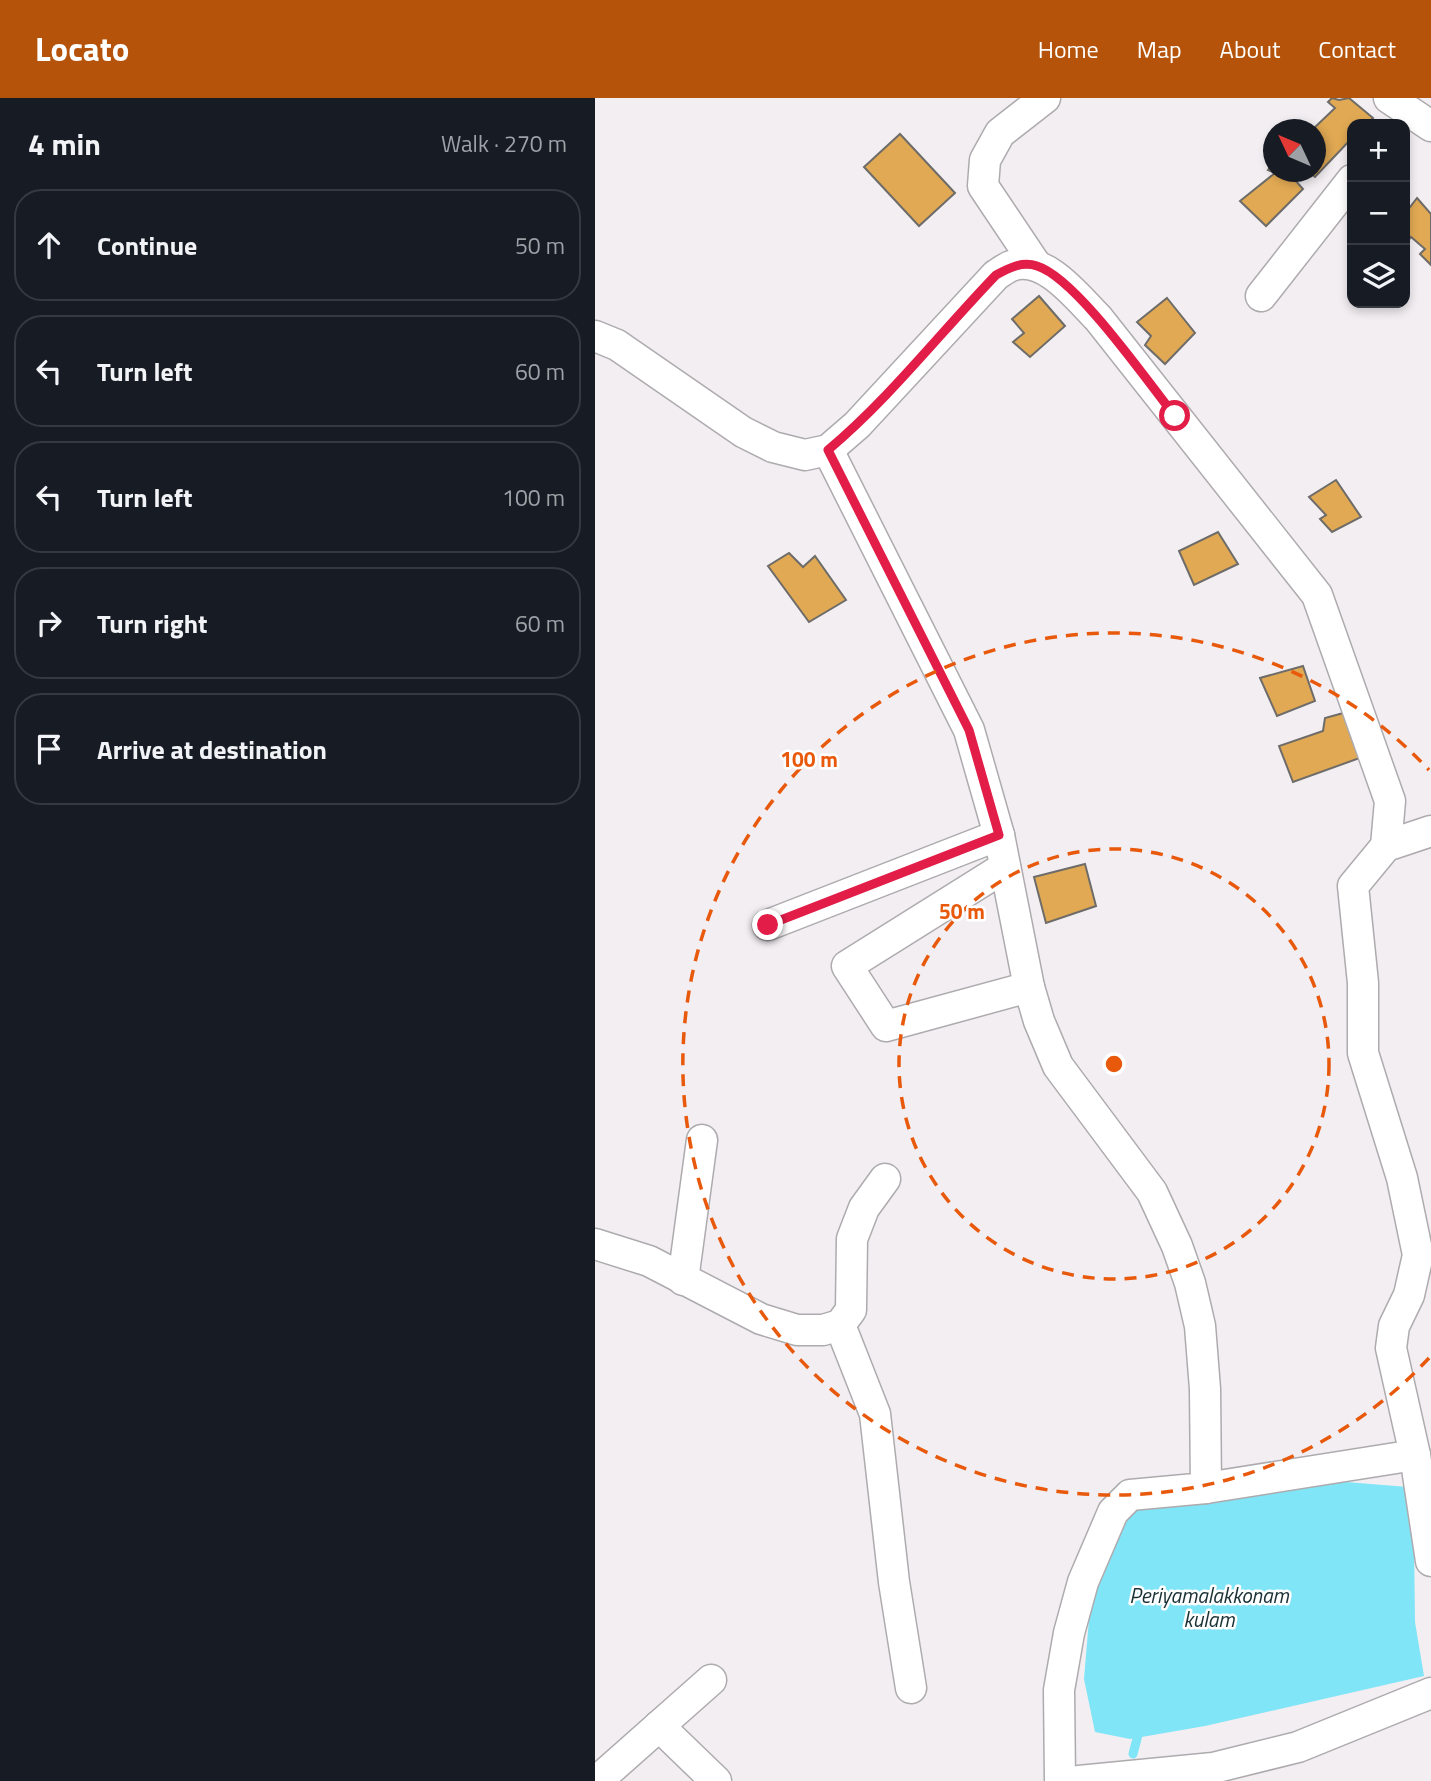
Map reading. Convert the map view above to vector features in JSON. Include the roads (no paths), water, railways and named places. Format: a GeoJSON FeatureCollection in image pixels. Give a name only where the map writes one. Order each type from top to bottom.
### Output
{"type":"FeatureCollection","features":[{"type":"Feature","properties":{"kind":"street"},"geometry":{"type":"LineString","coordinates":[[1045,98],[1000,133],[985,160],[983,186],[1036,265],[1058,278],[1098,318],[1317,595],[1390,801],[1386,846]]}},
{"type":"Feature","properties":{"kind":"street"},"geometry":{"type":"LineString","coordinates":[[1261,296],[1350,182]]}},
{"type":"Feature","properties":{"kind":"street"},"geometry":{"type":"LineString","coordinates":[[595,336],[617,345],[743,432],[773,447],[805,455],[828,450],[857,425],[996,275],[1013,265],[1036,265]]}},
{"type":"Feature","properties":{"kind":"street"},"geometry":{"type":"LineString","coordinates":[[828,450],[969,730],[999,835],[1029,987],[1039,1021],[1058,1066],[1152,1192],[1177,1246],[1190,1283],[1200,1326],[1205,1389],[1206,1488]]}},
{"type":"Feature","properties":{"kind":"street"},"geometry":{"type":"LineString","coordinates":[[1431,831],[1386,846],[1353,886],[1363,983],[1363,1053],[1402,1178],[1417,1255],[1409,1295],[1394,1326],[1391,1348],[1415,1455],[1431,1561]]}},
{"type":"Feature","properties":{"kind":"street"},"geometry":{"type":"LineString","coordinates":[[768,925],[999,835]]}},
{"type":"Feature","properties":{"kind":"street"},"geometry":{"type":"LineString","coordinates":[[1005,867],[847,966],[886,1026],[1029,987]]}},
{"type":"Feature","properties":{"kind":"street"},"geometry":{"type":"LineString","coordinates":[[683,1280],[702,1140]]}},
{"type":"Feature","properties":{"kind":"street"},"geometry":{"type":"LineString","coordinates":[[595,1244],[649,1261],[761,1319],[797,1331],[823,1330],[840,1325],[851,1310],[852,1239],[864,1208],[885,1179]]}},
{"type":"Feature","properties":{"kind":"street"},"geometry":{"type":"LineString","coordinates":[[840,1325],[875,1414],[894,1582],[911,1688]]}},
{"type":"Feature","properties":{"kind":"street"},"geometry":{"type":"LineString","coordinates":[[1060,1781],[1059,1690],[1069,1633],[1083,1582],[1113,1512],[1130,1494],[1206,1488],[1415,1455]]}},
{"type":"Feature","properties":{"kind":"street"},"geometry":{"type":"LineString","coordinates":[[596,1780],[711,1680]]}},
{"type":"Feature","properties":{"kind":"street"},"geometry":{"type":"LineString","coordinates":[[1079,1781],[1213,1768],[1274,1753],[1298,1747],[1431,1693]]}},
{"type":"Feature","properties":{"kind":"street"},"geometry":{"type":"LineString","coordinates":[[659,1726],[716,1781]]}},
{"type":"Feature","properties":{"kind":"water","name":"Periyamalakkonam kulam"},"geometry":{"type":"Polygon","coordinates":[[[1346,1482],[1408,1487],[1414,1544],[1415,1622],[1424,1676],[1205,1726],[1130,1739],[1095,1732],[1084,1679],[1089,1619],[1099,1561],[1128,1502],[1279,1484],[1346,1482]]]}},
{"type":"Feature","properties":{"kind":"waterway"},"geometry":{"type":"LineString","coordinates":[[1133,1754],[1140,1727]]}}]}
